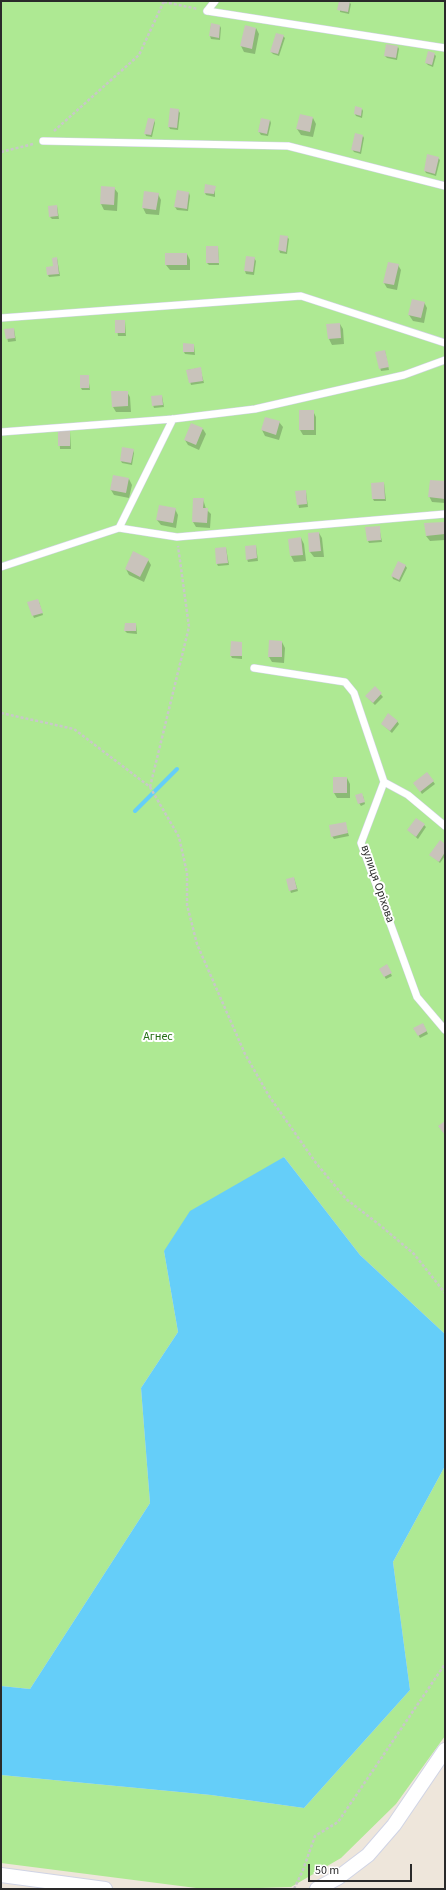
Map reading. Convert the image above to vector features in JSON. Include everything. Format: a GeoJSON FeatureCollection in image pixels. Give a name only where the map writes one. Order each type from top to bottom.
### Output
{"type":"FeatureCollection","features":[{"type":"Feature","properties":{"kind":"street"},"geometry":{"type":"LineString","coordinates":[[317,1889],[340,1877],[368,1855],[394,1824],[445,1750]]}},
{"type":"Feature","properties":{"kind":"street"},"geometry":{"type":"LineString","coordinates":[[1,1875],[106,1889]]}},
{"type":"Feature","properties":{"kind":"lane"},"geometry":{"type":"LineString","coordinates":[[215,1],[207,11],[445,48]]}},
{"type":"Feature","properties":{"kind":"lane"},"geometry":{"type":"LineString","coordinates":[[43,142],[288,146],[445,186]]}},
{"type":"Feature","properties":{"kind":"lane"},"geometry":{"type":"LineString","coordinates":[[1,318],[301,296],[445,343]]}},
{"type":"Feature","properties":{"kind":"lane"},"geometry":{"type":"LineString","coordinates":[[1,432],[173,419],[255,409],[404,375],[445,360]]}},
{"type":"Feature","properties":{"kind":"lane"},"geometry":{"type":"LineString","coordinates":[[118,528],[173,419]]}},
{"type":"Feature","properties":{"kind":"lane"},"geometry":{"type":"LineString","coordinates":[[1,567],[118,528],[177,537],[445,514]]}},
{"type":"Feature","properties":{"kind":"lane"},"geometry":{"type":"LineString","coordinates":[[254,668],[345,682],[354,693],[384,782],[408,795],[445,826]]}},
{"type":"Feature","properties":{"kind":"lane","name":"вулиця Оріхова"},"geometry":{"type":"LineString","coordinates":[[384,782],[361,843],[417,997],[445,1030]]}},
{"type":"Feature","properties":{"kind":"path"},"geometry":{"type":"LineString","coordinates":[[1,152],[43,142],[139,55],[164,1],[207,11]]}},
{"type":"Feature","properties":{"kind":"path"},"geometry":{"type":"LineString","coordinates":[[150,787],[188,627],[177,537]]}},
{"type":"Feature","properties":{"kind":"path"},"geometry":{"type":"LineString","coordinates":[[1,713],[74,730],[150,787],[179,837],[187,873],[187,905],[197,944],[245,1054],[269,1096],[316,1163],[346,1199],[382,1226],[414,1254],[445,1293]]}},
{"type":"Feature","properties":{"kind":"path"},"geometry":{"type":"LineString","coordinates":[[294,1889],[303,1870],[315,1836],[338,1822],[445,1664]]}},
{"type":"Feature","properties":{"kind":"green space","name":"Агнес"},"geometry":{"type":"Polygon","coordinates":[[[1,1],[445,1],[445,1334],[360,1255],[284,1157],[164,1251],[178,1332],[141,1388],[150,1503],[30,1689],[1,1686],[1,1]]]}},
{"type":"Feature","properties":{"kind":"green space"},"geometry":{"type":"Polygon","coordinates":[[[445,1466],[445,1736],[396,1804],[341,1858],[291,1887],[229,1889],[204,1889],[1,1863],[1,1775],[211,1795],[304,1808],[410,1690],[393,1562],[445,1466]]]}},
{"type":"Feature","properties":{"kind":"water"},"geometry":{"type":"Polygon","coordinates":[[[284,1157],[360,1255],[445,1334],[445,1466],[393,1562],[410,1690],[304,1808],[211,1795],[1,1775],[1,1686],[30,1689],[150,1503],[141,1388],[178,1332],[164,1251],[190,1211],[284,1157]]]}},
{"type":"Feature","properties":{"kind":"building"},"geometry":{"type":"Polygon","coordinates":[[[339,1],[350,1],[348,12],[337,10],[339,1]]]}},
{"type":"Feature","properties":{"kind":"building"},"geometry":{"type":"Polygon","coordinates":[[[211,23],[220,25],[219,38],[209,36],[211,23]]]}},
{"type":"Feature","properties":{"kind":"building"},"geometry":{"type":"Polygon","coordinates":[[[245,25],[256,28],[252,49],[240,46],[245,25]]]}},
{"type":"Feature","properties":{"kind":"building"},"geometry":{"type":"Polygon","coordinates":[[[276,33],[284,35],[278,54],[270,52],[276,33]]]}},
{"type":"Feature","properties":{"kind":"building"},"geometry":{"type":"Polygon","coordinates":[[[386,44],[398,46],[396,58],[384,56],[386,44]]]}},
{"type":"Feature","properties":{"kind":"building"},"geometry":{"type":"Polygon","coordinates":[[[428,51],[435,53],[432,65],[425,63],[428,51]]]}},
{"type":"Feature","properties":{"kind":"building"},"geometry":{"type":"Polygon","coordinates":[[[355,106],[362,108],[361,116],[354,114],[355,106]]]}},
{"type":"Feature","properties":{"kind":"building"},"geometry":{"type":"Polygon","coordinates":[[[170,108],[179,109],[177,128],[168,127],[170,108]]]}},
{"type":"Feature","properties":{"kind":"building"},"geometry":{"type":"Polygon","coordinates":[[[300,114],[313,117],[310,132],[296,129],[300,114]]]}},
{"type":"Feature","properties":{"kind":"building"},"geometry":{"type":"Polygon","coordinates":[[[148,118],[155,119],[151,135],[144,134],[148,118]]]}},
{"type":"Feature","properties":{"kind":"building"},"geometry":{"type":"Polygon","coordinates":[[[261,118],[270,120],[267,134],[258,132],[261,118]]]}},
{"type":"Feature","properties":{"kind":"building"},"geometry":{"type":"Polygon","coordinates":[[[355,133],[363,135],[360,152],[351,150],[355,133]]]}},
{"type":"Feature","properties":{"kind":"building"},"geometry":{"type":"Polygon","coordinates":[[[427,154],[439,157],[435,174],[424,171],[427,154]]]}},
{"type":"Feature","properties":{"kind":"building"},"geometry":{"type":"Polygon","coordinates":[[[205,184],[216,186],[214,194],[204,193],[205,184]]]}},
{"type":"Feature","properties":{"kind":"building"},"geometry":{"type":"Polygon","coordinates":[[[101,186],[115,187],[114,205],[100,204],[101,186]]]}},
{"type":"Feature","properties":{"kind":"building"},"geometry":{"type":"Polygon","coordinates":[[[177,190],[189,192],[187,209],[174,207],[177,190]]]}},
{"type":"Feature","properties":{"kind":"building"},"geometry":{"type":"Polygon","coordinates":[[[144,191],[159,193],[156,210],[142,208],[144,191]]]}},
{"type":"Feature","properties":{"kind":"building"},"geometry":{"type":"Polygon","coordinates":[[[57,205],[58,216],[49,217],[48,206],[57,205]]]}},
{"type":"Feature","properties":{"kind":"building"},"geometry":{"type":"Polygon","coordinates":[[[280,235],[288,236],[286,252],[278,250],[280,235]]]}},
{"type":"Feature","properties":{"kind":"building"},"geometry":{"type":"Polygon","coordinates":[[[206,246],[218,246],[219,263],[206,263],[206,246]]]}},
{"type":"Feature","properties":{"kind":"building"},"geometry":{"type":"Polygon","coordinates":[[[165,253],[187,253],[187,265],[165,265],[165,253]]]}},
{"type":"Feature","properties":{"kind":"building"},"geometry":{"type":"Polygon","coordinates":[[[246,256],[255,257],[253,272],[244,271],[246,256]]]}},
{"type":"Feature","properties":{"kind":"building"},"geometry":{"type":"Polygon","coordinates":[[[57,257],[59,274],[47,275],[46,267],[53,266],[52,258],[57,257]]]}},
{"type":"Feature","properties":{"kind":"building"},"geometry":{"type":"Polygon","coordinates":[[[388,262],[399,264],[394,285],[383,283],[388,262]]]}},
{"type":"Feature","properties":{"kind":"building"},"geometry":{"type":"Polygon","coordinates":[[[412,299],[425,302],[421,318],[408,315],[412,299]]]}},
{"type":"Feature","properties":{"kind":"building"},"geometry":{"type":"Polygon","coordinates":[[[115,320],[125,320],[125,333],[115,333],[115,320]]]}},
{"type":"Feature","properties":{"kind":"building"},"geometry":{"type":"Polygon","coordinates":[[[340,323],[341,338],[328,339],[326,324],[340,323]]]}},
{"type":"Feature","properties":{"kind":"building"},"geometry":{"type":"Polygon","coordinates":[[[14,328],[15,338],[6,339],[4,329],[14,328]]]}},
{"type":"Feature","properties":{"kind":"building"},"geometry":{"type":"Polygon","coordinates":[[[183,343],[194,344],[194,352],[183,352],[183,343]]]}},
{"type":"Feature","properties":{"kind":"building"},"geometry":{"type":"Polygon","coordinates":[[[385,350],[389,367],[379,369],[375,352],[385,350]]]}},
{"type":"Feature","properties":{"kind":"building"},"geometry":{"type":"Polygon","coordinates":[[[201,367],[203,381],[189,383],[186,370],[201,367]]]}},
{"type":"Feature","properties":{"kind":"building"},"geometry":{"type":"Polygon","coordinates":[[[80,375],[89,375],[89,388],[80,388],[80,375]]]}},
{"type":"Feature","properties":{"kind":"building"},"geometry":{"type":"Polygon","coordinates":[[[111,391],[128,391],[128,406],[112,407],[111,391]]]}},
{"type":"Feature","properties":{"kind":"building"},"geometry":{"type":"Polygon","coordinates":[[[162,395],[163,405],[152,406],[151,396],[162,395]]]}},
{"type":"Feature","properties":{"kind":"building"},"geometry":{"type":"Polygon","coordinates":[[[299,410],[314,410],[314,430],[299,430],[299,410]]]}},
{"type":"Feature","properties":{"kind":"building"},"geometry":{"type":"Polygon","coordinates":[[[265,417],[280,421],[276,435],[261,430],[265,417]]]}},
{"type":"Feature","properties":{"kind":"building"},"geometry":{"type":"Polygon","coordinates":[[[191,423],[203,428],[196,445],[184,440],[191,423]]]}},
{"type":"Feature","properties":{"kind":"building"},"geometry":{"type":"Polygon","coordinates":[[[58,430],[70,430],[70,446],[58,446],[58,430]]]}},
{"type":"Feature","properties":{"kind":"building"},"geometry":{"type":"Polygon","coordinates":[[[122,447],[134,449],[131,463],[120,461],[122,447]]]}},
{"type":"Feature","properties":{"kind":"building"},"geometry":{"type":"Polygon","coordinates":[[[113,475],[129,478],[126,493],[110,490],[113,475]]]}},
{"type":"Feature","properties":{"kind":"building"},"geometry":{"type":"Polygon","coordinates":[[[430,480],[445,481],[445,499],[428,497],[430,480]]]}},
{"type":"Feature","properties":{"kind":"building"},"geometry":{"type":"Polygon","coordinates":[[[384,482],[385,499],[372,499],[371,483],[384,482]]]}},
{"type":"Feature","properties":{"kind":"building"},"geometry":{"type":"Polygon","coordinates":[[[306,490],[307,504],[297,505],[295,491],[306,490]]]}},
{"type":"Feature","properties":{"kind":"building"},"geometry":{"type":"Polygon","coordinates":[[[193,498],[204,498],[203,508],[208,508],[207,523],[192,522],[193,498]]]}},
{"type":"Feature","properties":{"kind":"building"},"geometry":{"type":"Polygon","coordinates":[[[159,505],[176,508],[173,523],[156,520],[159,505]]]}},
{"type":"Feature","properties":{"kind":"building"},"geometry":{"type":"Polygon","coordinates":[[[444,522],[445,534],[426,536],[424,523],[444,522]]]}},
{"type":"Feature","properties":{"kind":"building"},"geometry":{"type":"Polygon","coordinates":[[[380,526],[381,540],[367,541],[365,527],[380,526]]]}},
{"type":"Feature","properties":{"kind":"building"},"geometry":{"type":"Polygon","coordinates":[[[319,532],[321,551],[309,552],[308,533],[319,532]]]}},
{"type":"Feature","properties":{"kind":"building"},"geometry":{"type":"Polygon","coordinates":[[[301,537],[303,555],[290,556],[288,539],[301,537]]]}},
{"type":"Feature","properties":{"kind":"building"},"geometry":{"type":"Polygon","coordinates":[[[256,545],[257,558],[246,560],[245,546],[256,545]]]}},
{"type":"Feature","properties":{"kind":"building"},"geometry":{"type":"Polygon","coordinates":[[[226,547],[228,563],[216,564],[215,548],[226,547]]]}},
{"type":"Feature","properties":{"kind":"building"},"geometry":{"type":"Polygon","coordinates":[[[133,551],[149,559],[140,577],[125,569],[133,551]]]}},
{"type":"Feature","properties":{"kind":"building"},"geometry":{"type":"Polygon","coordinates":[[[398,561],[406,565],[399,580],[391,576],[398,561]]]}},
{"type":"Feature","properties":{"kind":"building"},"geometry":{"type":"Polygon","coordinates":[[[38,599],[43,613],[32,616],[27,602],[38,599]]]}},
{"type":"Feature","properties":{"kind":"building"},"geometry":{"type":"Polygon","coordinates":[[[125,623],[136,623],[136,631],[124,631],[125,623]]]}},
{"type":"Feature","properties":{"kind":"building"},"geometry":{"type":"Polygon","coordinates":[[[269,640],[282,641],[282,657],[268,657],[269,640]]]}},
{"type":"Feature","properties":{"kind":"building"},"geometry":{"type":"Polygon","coordinates":[[[231,641],[242,642],[242,656],[230,656],[231,641]]]}},
{"type":"Feature","properties":{"kind":"building"},"geometry":{"type":"Polygon","coordinates":[[[375,686],[382,693],[373,703],[365,696],[375,686]]]}},
{"type":"Feature","properties":{"kind":"building"},"geometry":{"type":"Polygon","coordinates":[[[388,713],[398,721],[390,731],[381,724],[388,713]]]}},
{"type":"Feature","properties":{"kind":"building"},"geometry":{"type":"Polygon","coordinates":[[[427,772],[434,781],[420,792],[413,783],[427,772]]]}},
{"type":"Feature","properties":{"kind":"building"},"geometry":{"type":"Polygon","coordinates":[[[333,777],[347,777],[347,793],[333,793],[333,777]]]}},
{"type":"Feature","properties":{"kind":"building"},"geometry":{"type":"Polygon","coordinates":[[[362,793],[365,802],[358,804],[355,795],[362,793]]]}},
{"type":"Feature","properties":{"kind":"building"},"geometry":{"type":"Polygon","coordinates":[[[416,818],[425,824],[416,837],[407,830],[416,818]]]}},
{"type":"Feature","properties":{"kind":"building"},"geometry":{"type":"Polygon","coordinates":[[[346,822],[348,833],[331,837],[329,825],[346,822]]]}},
{"type":"Feature","properties":{"kind":"building"},"geometry":{"type":"Polygon","coordinates":[[[440,840],[445,844],[445,852],[439,862],[429,855],[440,840]]]}},
{"type":"Feature","properties":{"kind":"building"},"geometry":{"type":"Polygon","coordinates":[[[294,877],[297,889],[289,891],[286,879],[294,877]]]}},
{"type":"Feature","properties":{"kind":"building"},"geometry":{"type":"Polygon","coordinates":[[[387,964],[392,973],[384,977],[379,969],[387,964]]]}},
{"type":"Feature","properties":{"kind":"building"},"geometry":{"type":"Polygon","coordinates":[[[423,1023],[427,1031],[418,1036],[413,1028],[423,1023]]]}},
{"type":"Feature","properties":{"kind":"building"},"geometry":{"type":"Polygon","coordinates":[[[445,1121],[445,1135],[438,1126],[445,1121]]]}},
{"type":"Feature","properties":{"kind":"waterway"},"geometry":{"type":"LineString","coordinates":[[135,811],[177,769]]}}]}
